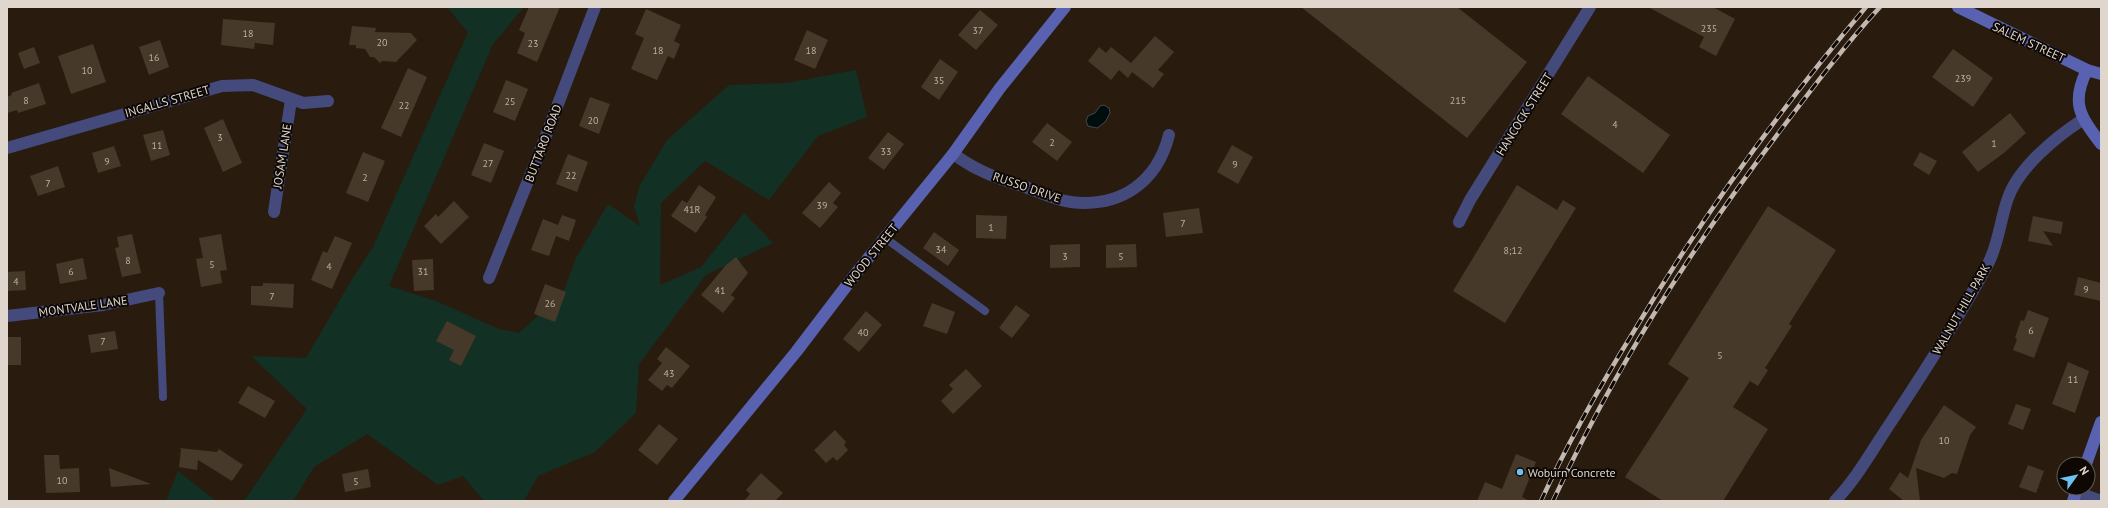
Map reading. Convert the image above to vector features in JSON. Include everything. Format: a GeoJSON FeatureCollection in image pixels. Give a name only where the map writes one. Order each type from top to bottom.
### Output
{"type":"FeatureCollection","features":[{"type":"Feature","properties":{"kind":"street","name":"BUTTARO ROAD"},"geometry":{"type":"LineString","coordinates":[[489,278],[542,146],[595,7]]}},
{"type":"Feature","properties":{"kind":"street","name":"WOOD STREET"},"geometry":{"type":"LineString","coordinates":[[674,501],[796,352],[953,154],[1000,88],[1065,7]]}},
{"type":"Feature","properties":{"kind":"street","name":"HANCOCK STREET"},"geometry":{"type":"LineString","coordinates":[[1459,222],[1470,200],[1590,7]]}},
{"type":"Feature","properties":{"kind":"street","name":"SALEM STREET"},"geometry":{"type":"LineString","coordinates":[[1958,7],[2087,70],[2101,74]]}},
{"type":"Feature","properties":{"kind":"street"},"geometry":{"type":"LineString","coordinates":[[2087,70],[2080,85],[2080,110],[2082,120],[2101,144]]}},
{"type":"Feature","properties":{"kind":"street","name":"INGALLS STREET"},"geometry":{"type":"LineString","coordinates":[[7,148],[222,86],[253,85],[291,100],[313,104],[328,101]]}},
{"type":"Feature","properties":{"kind":"street","name":"JOSAM LANE"},"geometry":{"type":"LineString","coordinates":[[274,212],[291,100]]}},
{"type":"Feature","properties":{"kind":"street","name":"WALNUT HILL PARK"},"geometry":{"type":"LineString","coordinates":[[1835,501],[1856,475],[1885,432],[1973,290],[1994,251],[2007,200],[2017,181],[2063,132],[2082,120]]}},
{"type":"Feature","properties":{"kind":"street","name":"RUSSO DRIVE"},"geometry":{"type":"LineString","coordinates":[[953,154],[982,172],[1060,200],[1098,202],[1116,198],[1148,178],[1160,163],[1169,135]]}},
{"type":"Feature","properties":{"kind":"street","name":"MONTVALE LANE"},"geometry":{"type":"LineString","coordinates":[[7,316],[102,305],[159,293]]}},
{"type":"Feature","properties":{"kind":"street"},"geometry":{"type":"LineString","coordinates":[[2089,456],[2101,422]]}},
{"type":"Feature","properties":{"kind":"street"},"geometry":{"type":"LineString","coordinates":[[2082,496],[2101,501]]}},
{"type":"Feature","properties":{"kind":"lane"},"geometry":{"type":"LineString","coordinates":[[885,238],[985,311]]}},
{"type":"Feature","properties":{"kind":"lane"},"geometry":{"type":"LineString","coordinates":[[159,293],[163,397]]}},
{"type":"Feature","properties":{"kind":"green space"},"geometry":{"type":"Polygon","coordinates":[[[447,7],[524,7],[493,44],[389,286],[436,301],[499,329],[519,333],[563,293],[576,258],[608,204],[640,226],[634,207],[639,187],[667,140],[729,85],[787,83],[856,70],[867,117],[818,136],[769,200],[705,161],[661,203],[660,285],[701,267],[744,213],[773,243],[706,275],[639,364],[636,413],[595,452],[538,476],[524,501],[484,501],[463,476],[438,485],[367,434],[314,467],[293,501],[244,501],[307,409],[251,356],[306,358],[352,279],[373,247],[468,32],[447,7]]]}},
{"type":"Feature","properties":{"kind":"green space"},"geometry":{"type":"Polygon","coordinates":[[[178,471],[216,501],[166,501],[178,471]]]}},
{"type":"Feature","properties":{"kind":"shaded area"},"geometry":{"type":"Polygon","coordinates":[[[1104,105],[1109,108],[1110,113],[1105,122],[1097,128],[1088,126],[1086,121],[1088,116],[1095,113],[1100,106],[1104,105]]]}},
{"type":"Feature","properties":{"kind":"building"},"geometry":{"type":"Polygon","coordinates":[[[529,7],[560,7],[537,62],[517,53],[525,33],[519,30],[529,7]]]}},
{"type":"Feature","properties":{"kind":"building"},"geometry":{"type":"Polygon","coordinates":[[[1301,7],[1457,7],[1527,62],[1467,138],[1301,7]]]}},
{"type":"Feature","properties":{"kind":"building"},"geometry":{"type":"Polygon","coordinates":[[[1648,7],[1713,7],[1735,19],[1716,56],[1699,47],[1704,37],[1648,7]]]}},
{"type":"Feature","properties":{"kind":"building"},"geometry":{"type":"Polygon","coordinates":[[[646,9],[681,25],[674,41],[680,44],[674,59],[668,56],[657,80],[631,69],[644,38],[635,34],[646,9]]]}},
{"type":"Feature","properties":{"kind":"building"},"geometry":{"type":"Polygon","coordinates":[[[980,10],[998,25],[976,50],[958,35],[980,10]]]}},
{"type":"Feature","properties":{"kind":"building"},"geometry":{"type":"Polygon","coordinates":[[[223,19],[275,23],[273,45],[255,43],[254,49],[221,45],[223,19]]]}},
{"type":"Feature","properties":{"kind":"building"},"geometry":{"type":"Polygon","coordinates":[[[352,26],[376,28],[375,32],[411,33],[417,40],[396,62],[382,61],[380,63],[374,57],[370,57],[365,49],[356,48],[356,45],[349,45],[352,26]]]}},
{"type":"Feature","properties":{"kind":"building"},"geometry":{"type":"Polygon","coordinates":[[[807,30],[828,40],[815,69],[794,60],[807,30]]]}},
{"type":"Feature","properties":{"kind":"building"},"geometry":{"type":"Polygon","coordinates":[[[1155,36],[1174,52],[1158,70],[1164,74],[1153,88],[1132,72],[1128,78],[1119,70],[1111,80],[1088,61],[1099,47],[1106,53],[1111,47],[1131,63],[1155,36]]]}},
{"type":"Feature","properties":{"kind":"building"},"geometry":{"type":"Polygon","coordinates":[[[160,40],[169,67],[149,75],[139,47],[160,40]]]}},
{"type":"Feature","properties":{"kind":"building"},"geometry":{"type":"Polygon","coordinates":[[[93,44],[106,82],[71,94],[58,56],[93,44]]]}},
{"type":"Feature","properties":{"kind":"building"},"geometry":{"type":"Polygon","coordinates":[[[34,47],[40,63],[24,69],[18,53],[34,47]]]}},
{"type":"Feature","properties":{"kind":"building"},"geometry":{"type":"Polygon","coordinates":[[[1953,49],[1993,78],[1973,107],[1932,77],[1953,49]]]}},
{"type":"Feature","properties":{"kind":"building"},"geometry":{"type":"Polygon","coordinates":[[[940,59],[958,72],[939,100],[921,87],[940,59]]]}},
{"type":"Feature","properties":{"kind":"building"},"geometry":{"type":"Polygon","coordinates":[[[408,68],[427,77],[401,137],[381,128],[408,68]]]}},
{"type":"Feature","properties":{"kind":"building"},"geometry":{"type":"Polygon","coordinates":[[[1588,76],[1670,135],[1643,173],[1561,114],[1588,76]]]}},
{"type":"Feature","properties":{"kind":"building"},"geometry":{"type":"Polygon","coordinates":[[[506,80],[528,89],[515,121],[493,112],[506,80]]]}},
{"type":"Feature","properties":{"kind":"building"},"geometry":{"type":"Polygon","coordinates":[[[39,83],[46,104],[18,113],[17,110],[7,113],[7,97],[12,95],[11,93],[39,83]]]}},
{"type":"Feature","properties":{"kind":"building"},"geometry":{"type":"Polygon","coordinates":[[[590,97],[610,104],[599,134],[579,126],[590,97]]]}},
{"type":"Feature","properties":{"kind":"building"},"geometry":{"type":"Polygon","coordinates":[[[2010,113],[2026,133],[2004,153],[1978,172],[1962,152],[2010,113]]]}},
{"type":"Feature","properties":{"kind":"building"},"geometry":{"type":"Polygon","coordinates":[[[223,119],[242,163],[223,172],[204,128],[223,119]]]}},
{"type":"Feature","properties":{"kind":"building"},"geometry":{"type":"Polygon","coordinates":[[[1047,123],[1072,142],[1057,161],[1032,142],[1047,123]]]}},
{"type":"Feature","properties":{"kind":"building"},"geometry":{"type":"Polygon","coordinates":[[[163,130],[170,155],[151,161],[143,135],[163,130]]]}},
{"type":"Feature","properties":{"kind":"building"},"geometry":{"type":"Polygon","coordinates":[[[888,132],[904,144],[884,170],[868,158],[888,132]]]}},
{"type":"Feature","properties":{"kind":"building"},"geometry":{"type":"Polygon","coordinates":[[[484,143],[504,151],[491,183],[471,175],[484,143]]]}},
{"type":"Feature","properties":{"kind":"building"},"geometry":{"type":"Polygon","coordinates":[[[1232,145],[1253,157],[1238,184],[1217,172],[1232,145]]]}},
{"type":"Feature","properties":{"kind":"building"},"geometry":{"type":"Polygon","coordinates":[[[114,146],[121,166],[98,173],[92,153],[114,146]]]}},
{"type":"Feature","properties":{"kind":"building"},"geometry":{"type":"Polygon","coordinates":[[[363,152],[385,161],[368,202],[346,193],[363,152]]]}},
{"type":"Feature","properties":{"kind":"building"},"geometry":{"type":"Polygon","coordinates":[[[1920,152],[1937,161],[1929,175],[1913,165],[1920,152]]]}},
{"type":"Feature","properties":{"kind":"building"},"geometry":{"type":"Polygon","coordinates":[[[568,154],[588,162],[577,192],[556,184],[568,154]]]}},
{"type":"Feature","properties":{"kind":"building"},"geometry":{"type":"Polygon","coordinates":[[[58,166],[65,187],[38,196],[30,176],[58,166]]]}},
{"type":"Feature","properties":{"kind":"building"},"geometry":{"type":"Polygon","coordinates":[[[829,182],[841,193],[833,203],[838,207],[820,228],[802,213],[829,182]]]}},
{"type":"Feature","properties":{"kind":"building"},"geometry":{"type":"Polygon","coordinates":[[[699,185],[716,197],[705,215],[707,217],[696,233],[671,216],[682,200],[687,203],[699,185]]]}},
{"type":"Feature","properties":{"kind":"building"},"geometry":{"type":"Polygon","coordinates":[[[1517,185],[1557,210],[1563,200],[1576,208],[1505,323],[1453,291],[1517,185]]]}},
{"type":"Feature","properties":{"kind":"building"},"geometry":{"type":"Polygon","coordinates":[[[454,201],[469,217],[441,244],[424,226],[436,214],[438,217],[454,201]]]}},
{"type":"Feature","properties":{"kind":"building"},"geometry":{"type":"Polygon","coordinates":[[[1768,206],[1836,250],[1789,324],[1792,326],[1765,368],[1768,370],[1758,386],[1750,381],[1733,407],[1768,429],[1723,501],[1663,501],[1625,477],[1689,378],[1668,364],[1768,206]]]}},
{"type":"Feature","properties":{"kind":"building"},"geometry":{"type":"Polygon","coordinates":[[[1199,208],[1203,233],[1166,237],[1163,213],[1199,208]]]}},
{"type":"Feature","properties":{"kind":"building"},"geometry":{"type":"Polygon","coordinates":[[[562,215],[576,220],[569,241],[556,236],[549,256],[531,250],[543,219],[558,225],[562,215]]]}},
{"type":"Feature","properties":{"kind":"building"},"geometry":{"type":"Polygon","coordinates":[[[976,215],[1007,216],[1006,239],[976,238],[976,215]]]}},
{"type":"Feature","properties":{"kind":"building"},"geometry":{"type":"Polygon","coordinates":[[[2033,216],[2063,222],[2061,234],[2043,231],[2053,246],[2028,241],[2033,216]]]}},
{"type":"Feature","properties":{"kind":"building"},"geometry":{"type":"Polygon","coordinates":[[[934,232],[959,250],[948,266],[923,248],[934,232]]]}},
{"type":"Feature","properties":{"kind":"building"},"geometry":{"type":"Polygon","coordinates":[[[132,234],[141,273],[122,277],[115,248],[119,247],[117,237],[132,234]]]}},
{"type":"Feature","properties":{"kind":"building"},"geometry":{"type":"Polygon","coordinates":[[[221,234],[227,270],[220,271],[222,283],[201,287],[196,259],[203,258],[199,238],[221,234]]]}},
{"type":"Feature","properties":{"kind":"building"},"geometry":{"type":"Polygon","coordinates":[[[335,236],[352,243],[332,289],[311,280],[323,251],[327,253],[335,236]]]}},
{"type":"Feature","properties":{"kind":"building"},"geometry":{"type":"Polygon","coordinates":[[[1080,244],[1080,267],[1050,268],[1050,245],[1080,244]]]}},
{"type":"Feature","properties":{"kind":"building"},"geometry":{"type":"Polygon","coordinates":[[[1136,244],[1137,267],[1106,268],[1106,245],[1136,244]]]}},
{"type":"Feature","properties":{"kind":"building"},"geometry":{"type":"Polygon","coordinates":[[[736,257],[748,273],[731,295],[735,298],[723,313],[701,295],[726,265],[736,257]]]}},
{"type":"Feature","properties":{"kind":"building"},"geometry":{"type":"Polygon","coordinates":[[[83,258],[87,279],[60,284],[56,264],[83,258]]]}},
{"type":"Feature","properties":{"kind":"building"},"geometry":{"type":"Polygon","coordinates":[[[433,259],[434,290],[414,291],[412,260],[433,259]]]}},
{"type":"Feature","properties":{"kind":"building"},"geometry":{"type":"Polygon","coordinates":[[[25,271],[26,290],[7,291],[7,272],[25,271]]]}},
{"type":"Feature","properties":{"kind":"building"},"geometry":{"type":"Polygon","coordinates":[[[2078,277],[2101,283],[2101,301],[2074,295],[2078,277]]]}},
{"type":"Feature","properties":{"kind":"building"},"geometry":{"type":"Polygon","coordinates":[[[263,283],[294,284],[293,308],[251,305],[251,286],[263,286],[263,283]]]}},
{"type":"Feature","properties":{"kind":"building"},"geometry":{"type":"Polygon","coordinates":[[[545,284],[566,292],[555,322],[534,314],[545,284]]]}},
{"type":"Feature","properties":{"kind":"building"},"geometry":{"type":"Polygon","coordinates":[[[932,303],[955,312],[947,334],[923,326],[932,303]]]}},
{"type":"Feature","properties":{"kind":"building"},"geometry":{"type":"Polygon","coordinates":[[[1016,305],[1030,315],[1012,338],[999,328],[1016,305]]]}},
{"type":"Feature","properties":{"kind":"building"},"geometry":{"type":"Polygon","coordinates":[[[2028,310],[2049,318],[2034,358],[2013,350],[2021,320],[2024,321],[2028,310]]]}},
{"type":"Feature","properties":{"kind":"building"},"geometry":{"type":"Polygon","coordinates":[[[866,311],[882,325],[859,352],[843,339],[866,311]]]}},
{"type":"Feature","properties":{"kind":"building"},"geometry":{"type":"Polygon","coordinates":[[[447,321],[476,336],[461,366],[449,360],[454,350],[436,341],[447,321]]]}},
{"type":"Feature","properties":{"kind":"building"},"geometry":{"type":"Polygon","coordinates":[[[115,331],[118,349],[91,353],[88,335],[115,331]]]}},
{"type":"Feature","properties":{"kind":"building"},"geometry":{"type":"Polygon","coordinates":[[[7,337],[21,337],[21,365],[7,365],[7,337]]]}},
{"type":"Feature","properties":{"kind":"building"},"geometry":{"type":"Polygon","coordinates":[[[666,347],[690,366],[672,388],[667,385],[662,391],[648,380],[662,363],[657,359],[666,347]]]}},
{"type":"Feature","properties":{"kind":"building"},"geometry":{"type":"Polygon","coordinates":[[[2068,362],[2089,371],[2075,413],[2052,404],[2068,362]]]}},
{"type":"Feature","properties":{"kind":"building"},"geometry":{"type":"Polygon","coordinates":[[[966,369],[982,386],[953,414],[941,401],[953,389],[949,385],[966,369]]]}},
{"type":"Feature","properties":{"kind":"building"},"geometry":{"type":"Polygon","coordinates":[[[248,386],[275,401],[265,418],[238,403],[248,386]]]}},
{"type":"Feature","properties":{"kind":"building"},"geometry":{"type":"Polygon","coordinates":[[[2016,404],[2031,409],[2023,430],[2008,424],[2016,404]]]}},
{"type":"Feature","properties":{"kind":"building"},"geometry":{"type":"Polygon","coordinates":[[[1944,405],[1976,427],[1970,435],[1957,474],[1952,473],[1944,478],[1916,468],[1920,501],[1904,501],[1889,489],[1900,472],[1908,478],[1921,440],[1944,405]]]}},
{"type":"Feature","properties":{"kind":"building"},"geometry":{"type":"Polygon","coordinates":[[[659,424],[678,439],[657,465],[638,450],[659,424]]]}},
{"type":"Feature","properties":{"kind":"building"},"geometry":{"type":"Polygon","coordinates":[[[835,430],[846,442],[844,445],[848,450],[837,461],[833,457],[826,463],[814,450],[835,430]]]}},
{"type":"Feature","properties":{"kind":"building"},"geometry":{"type":"Polygon","coordinates":[[[179,448],[217,452],[219,449],[243,465],[232,481],[198,460],[197,470],[179,467],[181,449],[179,448]]]}},
{"type":"Feature","properties":{"kind":"building","name":"Woburn Concrete"},"geometry":{"type":"Polygon","coordinates":[[[1516,454],[1536,462],[1522,497],[1530,501],[1477,501],[1485,482],[1502,489],[1516,454]]]}},
{"type":"Feature","properties":{"kind":"building"},"geometry":{"type":"Polygon","coordinates":[[[44,455],[59,455],[60,469],[79,468],[80,492],[46,493],[44,455]]]}},
{"type":"Feature","properties":{"kind":"building"},"geometry":{"type":"Polygon","coordinates":[[[2028,465],[2044,471],[2036,493],[2019,487],[2028,465]]]}},
{"type":"Feature","properties":{"kind":"building"},"geometry":{"type":"Polygon","coordinates":[[[109,468],[151,484],[111,487],[109,468]]]}},
{"type":"Feature","properties":{"kind":"building"},"geometry":{"type":"Polygon","coordinates":[[[368,469],[371,487],[345,492],[342,474],[368,469]]]}},
{"type":"Feature","properties":{"kind":"building"},"geometry":{"type":"Polygon","coordinates":[[[761,473],[783,493],[775,501],[744,501],[750,494],[746,490],[761,473]]]}},
{"type":"Feature","properties":{"kind":"railway"},"geometry":{"type":"LineString","coordinates":[[1541,501],[1562,457],[1597,393],[1687,246],[1743,164],[1803,85],[1866,7]]}},
{"type":"Feature","properties":{"kind":"railway"},"geometry":{"type":"LineString","coordinates":[[1553,501],[1602,404],[1629,356],[1688,261],[1719,215],[1783,127],[1842,51],[1880,7]]}},
{"type":"Feature","properties":{"kind":"place","name":"Woburn Concrete"},"geometry":{"type":"Point","coordinates":[1520,472]}}]}
